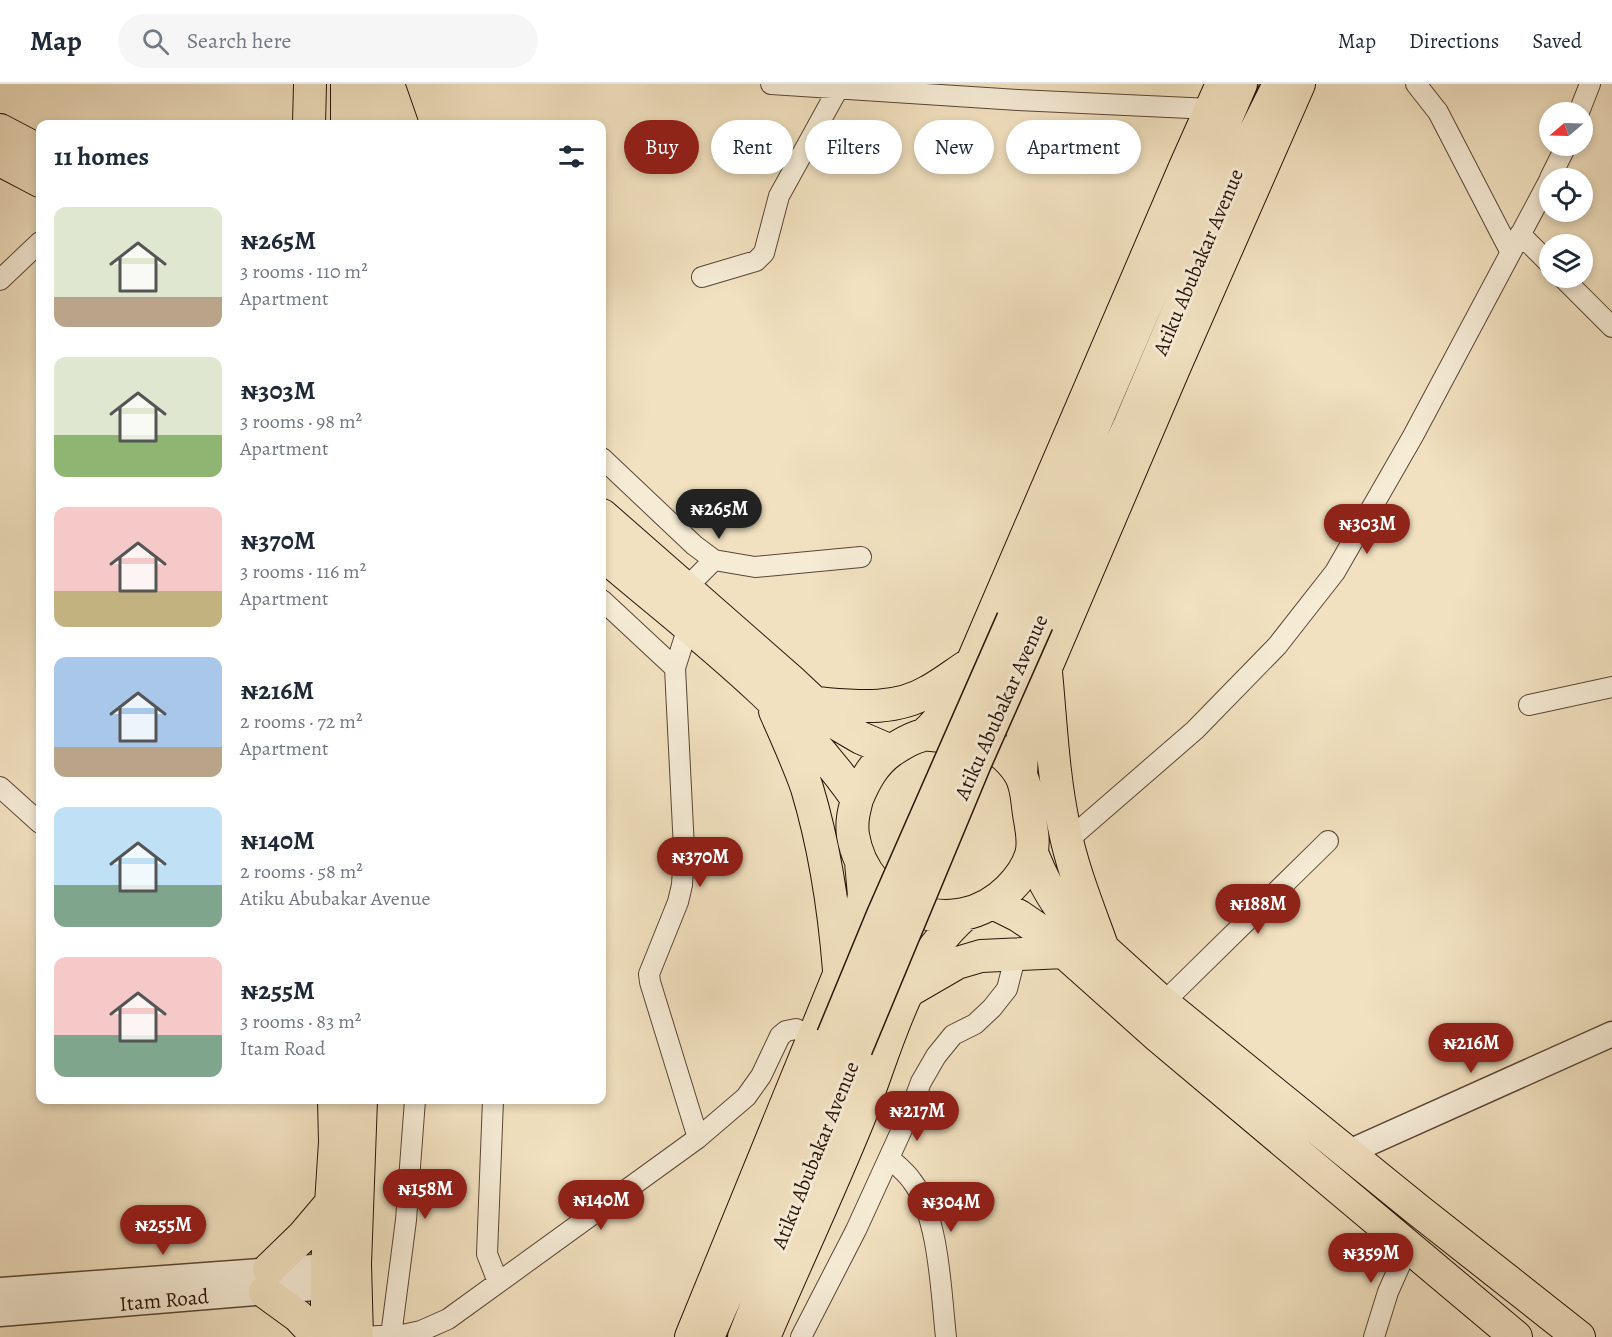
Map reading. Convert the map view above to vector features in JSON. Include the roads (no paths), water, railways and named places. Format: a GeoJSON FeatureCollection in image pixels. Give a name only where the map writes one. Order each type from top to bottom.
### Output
{"type":"FeatureCollection","features":[{"type":"Feature","properties":{"kind":"highway"},"geometry":{"type":"LineString","coordinates":[[309,120],[310,84]]}},
{"type":"Feature","properties":{"kind":"highway"},"geometry":{"type":"LineString","coordinates":[[327,84],[327,120]]}},
{"type":"Feature","properties":{"kind":"highway"},"geometry":{"type":"LineString","coordinates":[[347,84],[347,120]]}},
{"type":"Feature","properties":{"kind":"highway"},"geometry":{"type":"LineString","coordinates":[[375,84],[375,120]]}},
{"type":"Feature","properties":{"kind":"highway"},"geometry":{"type":"LineString","coordinates":[[388,84],[401,120]]}},
{"type":"Feature","properties":{"kind":"highway"},"geometry":{"type":"LineString","coordinates":[[1299,84],[1030,705],[1023,730],[1021,775],[1027,796],[1032,853],[1043,882],[1066,915],[1163,1003],[1579,1337]]}},
{"type":"Feature","properties":{"kind":"highway"},"geometry":{"type":"LineString","coordinates":[[840,973],[862,913],[864,878],[853,834],[853,818],[857,799],[876,765],[891,751],[924,735],[941,720],[951,706],[1216,97]]}},
{"type":"Feature","properties":{"kind":"highway"},"geometry":{"type":"LineString","coordinates":[[0,130],[36,149]]}},
{"type":"Feature","properties":{"kind":"highway"},"geometry":{"type":"LineString","coordinates":[[0,160],[36,179]]}},
{"type":"Feature","properties":{"kind":"highway"},"geometry":{"type":"LineString","coordinates":[[606,519],[837,724],[891,751]]}},
{"type":"Feature","properties":{"kind":"highway"},"geometry":{"type":"LineString","coordinates":[[606,557],[751,680],[810,738],[839,772],[857,799]]}},
{"type":"Feature","properties":{"kind":"highway"},"geometry":{"type":"LineString","coordinates":[[815,703],[867,706],[902,702],[929,692],[972,662]]}},
{"type":"Feature","properties":{"kind":"highway"},"geometry":{"type":"LineString","coordinates":[[1045,669],[1056,784],[1067,841],[1102,946]]}},
{"type":"Feature","properties":{"kind":"highway"},"geometry":{"type":"LineString","coordinates":[[691,1337],[834,1040],[840,973],[831,887],[806,787],[770,699]]}},
{"type":"Feature","properties":{"kind":"highway"},"geometry":{"type":"LineString","coordinates":[[924,735],[970,737],[985,742],[1010,761],[1021,775]]}},
{"type":"Feature","properties":{"kind":"highway"},"geometry":{"type":"LineString","coordinates":[[764,1337],[859,1118],[906,993],[940,938],[1017,881],[1032,853]]}},
{"type":"Feature","properties":{"kind":"highway"},"geometry":{"type":"LineString","coordinates":[[860,859],[876,885],[900,905],[929,915],[945,916],[979,909],[1019,916],[1516,1337]]}},
{"type":"Feature","properties":{"kind":"highway"},"geometry":{"type":"LineString","coordinates":[[906,993],[957,963],[981,956],[1064,952]]}},
{"type":"Feature","properties":{"kind":"highway"},"geometry":{"type":"LineString","coordinates":[[324,1104],[347,1140]]}},
{"type":"Feature","properties":{"kind":"highway"},"geometry":{"type":"LineString","coordinates":[[335,1104],[347,1140],[357,1337]]}},
{"type":"Feature","properties":{"kind":"highway"},"geometry":{"type":"LineString","coordinates":[[327,1337],[330,1204],[347,1140],[360,1104]]}},
{"type":"Feature","properties":{"kind":"highway"},"geometry":{"type":"LineString","coordinates":[[347,1140],[370,1104]]}},
{"type":"Feature","properties":{"kind":"highway"},"geometry":{"type":"LineString","coordinates":[[318,1337],[267,1281],[330,1204]]}},
{"type":"Feature","properties":{"kind":"main road","name":"Atiku Abubakar Avenue"},"geometry":{"type":"LineString","coordinates":[[709,1337],[834,1040],[976,763],[1025,621],[1102,412],[1173,240],[1242,84]]}},
{"type":"Feature","properties":{"kind":"main road","name":"Atiku Abubakar Avenue"},"geometry":{"type":"LineString","coordinates":[[1025,621],[1129,424],[1250,140],[1278,84]]}},
{"type":"Feature","properties":{"kind":"main road","name":"Atiku Abubakar Avenue"},"geometry":{"type":"LineString","coordinates":[[743,1337],[834,1040]]}},
{"type":"Feature","properties":{"kind":"street"},"geometry":{"type":"LineString","coordinates":[[782,84],[1007,100],[1216,97]]}},
{"type":"Feature","properties":{"kind":"street"},"geometry":{"type":"LineString","coordinates":[[1416,84],[1438,112],[1515,243],[1539,257]]}},
{"type":"Feature","properties":{"kind":"street"},"geometry":{"type":"LineString","coordinates":[[1584,102],[1590,84]]}},
{"type":"Feature","properties":{"kind":"street"},"geometry":{"type":"LineString","coordinates":[[702,277],[756,261],[764,253],[779,196],[838,89]]}},
{"type":"Feature","properties":{"kind":"street"},"geometry":{"type":"LineString","coordinates":[[1067,841],[1203,721],[1277,646],[1335,572],[1413,436],[1539,199]]}},
{"type":"Feature","properties":{"kind":"street"},"geometry":{"type":"LineString","coordinates":[[0,280],[36,246]]}},
{"type":"Feature","properties":{"kind":"street"},"geometry":{"type":"LineString","coordinates":[[1573,288],[1612,327]]}},
{"type":"Feature","properties":{"kind":"street"},"geometry":{"type":"LineString","coordinates":[[606,462],[694,545],[714,560],[755,567],[861,557]]}},
{"type":"Feature","properties":{"kind":"street"},"geometry":{"type":"LineString","coordinates":[[686,588],[714,560]]}},
{"type":"Feature","properties":{"kind":"street"},"geometry":{"type":"LineString","coordinates":[[606,604],[675,668]]}},
{"type":"Feature","properties":{"kind":"street"},"geometry":{"type":"LineString","coordinates":[[688,627],[675,668],[684,849],[682,885],[678,902],[650,974],[650,982],[698,1138]]}},
{"type":"Feature","properties":{"kind":"street"},"geometry":{"type":"LineString","coordinates":[[1528,705],[1612,687]]}},
{"type":"Feature","properties":{"kind":"street"},"geometry":{"type":"LineString","coordinates":[[0,787],[36,819]]}},
{"type":"Feature","properties":{"kind":"street"},"geometry":{"type":"LineString","coordinates":[[1163,1003],[1328,842]]}},
{"type":"Feature","properties":{"kind":"street"},"geometry":{"type":"LineString","coordinates":[[801,1337],[889,1158],[921,1082],[936,1056],[953,1035],[975,1024],[1007,989],[1017,954]]}},
{"type":"Feature","properties":{"kind":"street"},"geometry":{"type":"LineString","coordinates":[[357,1337],[391,1336],[422,1331],[448,1319],[698,1138],[746,1096],[761,1076],[780,1036],[786,1031],[796,1029],[834,1040]]}},
{"type":"Feature","properties":{"kind":"street"},"geometry":{"type":"LineString","coordinates":[[1347,1153],[1612,1034]]}},
{"type":"Feature","properties":{"kind":"street"},"geometry":{"type":"LineString","coordinates":[[391,1336],[406,1220],[415,1104]]}},
{"type":"Feature","properties":{"kind":"street"},"geometry":{"type":"LineString","coordinates":[[493,1104],[487,1254],[498,1282]]}},
{"type":"Feature","properties":{"kind":"street"},"geometry":{"type":"LineString","coordinates":[[889,1158],[912,1180],[927,1208],[937,1259],[946,1337]]}},
{"type":"Feature","properties":{"kind":"street"},"geometry":{"type":"LineString","coordinates":[[1374,1337],[1388,1292],[1408,1247]]}},
{"type":"Feature","properties":{"kind":"street","name":"Itam Road"},"geometry":{"type":"LineString","coordinates":[[0,1314],[267,1281],[327,1276]]}},
{"type":"Feature","properties":{"kind":"street","name":"Itam Road"},"geometry":{"type":"LineString","coordinates":[[0,1290],[267,1281]]}}]}
